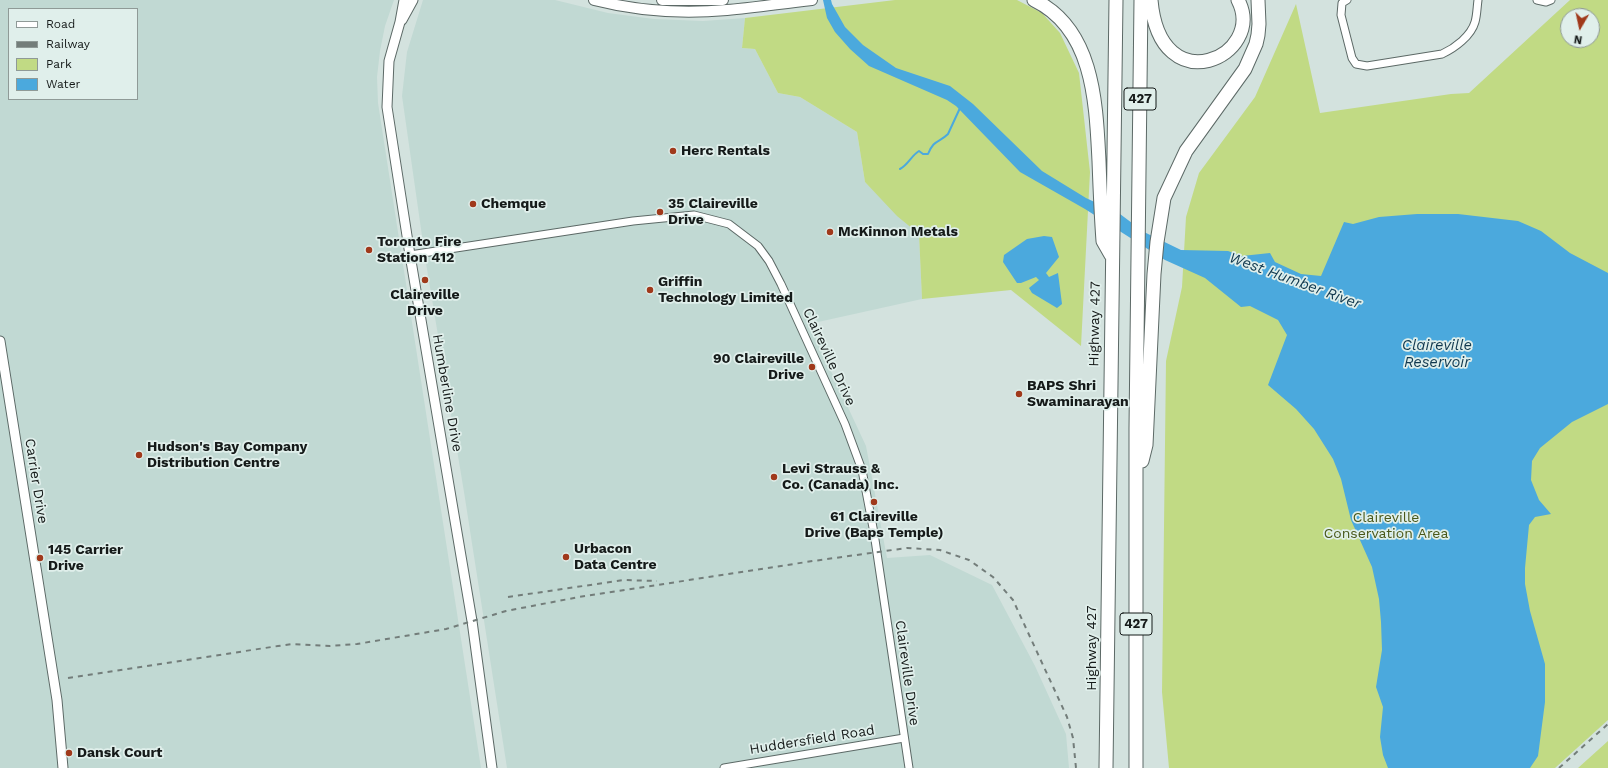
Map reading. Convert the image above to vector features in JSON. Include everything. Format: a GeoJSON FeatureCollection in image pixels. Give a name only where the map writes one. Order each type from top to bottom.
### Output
{"type":"FeatureCollection","features":[{"type":"Feature","properties":{"kind":"highway"},"geometry":{"type":"LineString","coordinates":[[1034,0],[1052,10],[1064,23],[1081,48],[1088,67],[1092,82],[1095,108],[1103,240],[1112,256]]}},
{"type":"Feature","properties":{"kind":"highway","name":"Highway 427"},"geometry":{"type":"LineString","coordinates":[[1106,768],[1116,0]]}},
{"type":"Feature","properties":{"kind":"highway","name":"427"},"geometry":{"type":"LineString","coordinates":[[1136,768],[1138,266],[1141,0]]}},
{"type":"Feature","properties":{"kind":"highway"},"geometry":{"type":"LineString","coordinates":[[1151,0],[1156,28],[1167,48],[1178,57],[1186,60],[1205,62],[1217,58],[1227,52],[1239,35],[1242,10],[1238,0]]}},
{"type":"Feature","properties":{"kind":"highway"},"geometry":{"type":"LineString","coordinates":[[1137,480],[1146,445],[1154,274],[1161,210],[1169,184],[1186,151],[1245,69],[1258,34],[1258,0]]}},
{"type":"Feature","properties":{"kind":"main road"},"geometry":{"type":"LineString","coordinates":[[594,0],[645,9],[693,12],[727,10],[807,1]]}},
{"type":"Feature","properties":{"kind":"main road"},"geometry":{"type":"LineString","coordinates":[[662,0],[723,0]]}},
{"type":"Feature","properties":{"kind":"street","name":"Humberline Drive"},"geometry":{"type":"LineString","coordinates":[[404,0],[400,22],[389,61],[387,107],[472,627],[492,768]]}},
{"type":"Feature","properties":{"kind":"street","name":"Humberline Drive"},"geometry":{"type":"LineString","coordinates":[[400,22],[413,0]]}},
{"type":"Feature","properties":{"kind":"street"},"geometry":{"type":"LineString","coordinates":[[1347,0],[1342,3],[1341,15],[1352,57],[1356,64],[1367,66],[1442,54],[1451,50],[1469,34],[1475,23],[1478,0]]}},
{"type":"Feature","properties":{"kind":"street"},"geometry":{"type":"LineString","coordinates":[[1538,0],[1546,2],[1551,0]]}},
{"type":"Feature","properties":{"kind":"street","name":"Claireville Drive"},"geometry":{"type":"LineString","coordinates":[[410,254],[544,236],[633,221],[694,214],[729,224],[758,246],[769,261],[782,284],[845,424],[862,470],[874,533],[909,768]]}},
{"type":"Feature","properties":{"kind":"street","name":"Carrier Drive"},"geometry":{"type":"LineString","coordinates":[[0,341],[57,700],[63,768]]}},
{"type":"Feature","properties":{"kind":"street","name":"Huddersfield Road"},"geometry":{"type":"LineString","coordinates":[[724,768],[904,738]]}},
{"type":"Feature","properties":{"kind":"shaded area"},"geometry":{"type":"Polygon","coordinates":[[[0,0],[394,0],[385,26],[380,51],[377,77],[378,103],[481,768],[0,768],[0,0]]]}},
{"type":"Feature","properties":{"kind":"shaded area"},"geometry":{"type":"Polygon","coordinates":[[[423,0],[555,0],[608,13],[654,19],[703,21],[745,18],[742,48],[755,49],[778,93],[800,97],[857,132],[865,182],[919,233],[922,299],[809,324],[866,446],[887,558],[930,555],[992,585],[1035,666],[1066,734],[1069,768],[507,768],[464,492],[425,257],[402,96],[407,52],[423,0]]]}},
{"type":"Feature","properties":{"kind":"green space"},"geometry":{"type":"Polygon","coordinates":[[[895,0],[1017,0],[1042,13],[1060,33],[1079,73],[1090,172],[1081,346],[1011,290],[922,299],[919,234],[897,216],[865,182],[857,132],[800,97],[778,93],[755,49],[742,48],[745,18],[895,0]]]}},
{"type":"Feature","properties":{"kind":"green space","name":"Claireville Conservation Area"},"geometry":{"type":"Polygon","coordinates":[[[1570,0],[1608,0],[1608,720],[1555,768],[1169,768],[1162,692],[1166,361],[1182,287],[1186,217],[1199,173],[1255,97],[1296,4],[1320,113],[1451,94],[1469,93],[1560,9],[1560,48],[1600,48],[1600,8],[1561,8],[1570,0]]]}},
{"type":"Feature","properties":{"kind":"green space"},"geometry":{"type":"Polygon","coordinates":[[[1608,741],[1608,768],[1578,768],[1608,741]]]}},
{"type":"Feature","properties":{"kind":"water","name":"Claireville Reservoir"},"geometry":{"type":"Polygon","coordinates":[[[823,0],[831,0],[845,27],[863,45],[896,68],[950,86],[973,104],[1042,171],[1086,198],[1120,214],[1144,232],[1181,250],[1228,251],[1242,256],[1270,253],[1275,262],[1301,274],[1321,276],[1344,222],[1353,224],[1379,217],[1417,214],[1458,214],[1518,221],[1541,231],[1570,253],[1608,273],[1608,404],[1572,422],[1540,448],[1532,461],[1531,480],[1539,500],[1551,514],[1535,517],[1529,525],[1525,568],[1525,584],[1530,611],[1545,664],[1545,702],[1538,756],[1530,768],[1388,768],[1383,755],[1380,737],[1383,707],[1376,687],[1382,650],[1379,599],[1372,567],[1351,520],[1341,479],[1333,459],[1314,429],[1296,409],[1268,385],[1287,335],[1278,320],[1250,306],[1241,307],[1205,278],[1165,260],[1085,209],[1020,172],[956,106],[947,100],[869,66],[850,49],[835,32],[827,18],[823,0]]]}},
{"type":"Feature","properties":{"kind":"water"},"geometry":{"type":"Polygon","coordinates":[[[1044,236],[1052,237],[1059,257],[1046,273],[1049,277],[1058,273],[1062,304],[1057,308],[1032,293],[1029,288],[1039,280],[1036,277],[1021,283],[1017,283],[1003,262],[1004,255],[1027,239],[1044,236]]]}},
{"type":"Feature","properties":{"kind":"waterway"},"geometry":{"type":"LineString","coordinates":[[900,169],[919,151],[923,154],[928,154],[932,146],[948,134],[960,108]]}},
{"type":"Feature","properties":{"kind":"railway"},"geometry":{"type":"LineString","coordinates":[[68,678],[293,644],[330,646],[357,644],[446,629],[506,611],[579,597],[907,548],[940,550],[969,560],[993,577],[1013,600],[1067,717],[1073,738],[1076,768]]}},
{"type":"Feature","properties":{"kind":"railway"},"geometry":{"type":"LineString","coordinates":[[508,597],[624,580],[657,581]]}},
{"type":"Feature","properties":{"kind":"railway"},"geometry":{"type":"LineString","coordinates":[[1559,768],[1608,724]]}},
{"type":"Feature","properties":{"kind":"place","name":"Herc Rentals"},"geometry":{"type":"Point","coordinates":[673,151]}},
{"type":"Feature","properties":{"kind":"place","name":"Chemque"},"geometry":{"type":"Point","coordinates":[473,204]}},
{"type":"Feature","properties":{"kind":"place","name":"35 Claireville Drive"},"geometry":{"type":"Point","coordinates":[660,212]}},
{"type":"Feature","properties":{"kind":"place","name":"McKinnon Metals"},"geometry":{"type":"Point","coordinates":[830,232]}},
{"type":"Feature","properties":{"kind":"place","name":"Toronto Fire Station 412"},"geometry":{"type":"Point","coordinates":[369,250]}},
{"type":"Feature","properties":{"kind":"place","name":"Claireville Drive"},"geometry":{"type":"Point","coordinates":[425,280]}},
{"type":"Feature","properties":{"kind":"place","name":"Griffin Technology Limited"},"geometry":{"type":"Point","coordinates":[650,290]}},
{"type":"Feature","properties":{"kind":"place","name":"90 Claireville Drive"},"geometry":{"type":"Point","coordinates":[812,367]}},
{"type":"Feature","properties":{"kind":"place","name":"BAPS Shri Swaminarayan"},"geometry":{"type":"Point","coordinates":[1019,394]}},
{"type":"Feature","properties":{"kind":"place","name":"Hudson's Bay Company Distribution Centre"},"geometry":{"type":"Point","coordinates":[139,455]}},
{"type":"Feature","properties":{"kind":"place","name":"Levi Strauss & Co. (Canada) Inc."},"geometry":{"type":"Point","coordinates":[774,477]}},
{"type":"Feature","properties":{"kind":"place","name":"61 Claireville Drive (Baps Temple)"},"geometry":{"type":"Point","coordinates":[874,502]}},
{"type":"Feature","properties":{"kind":"place","name":"Urbacon Data Centre"},"geometry":{"type":"Point","coordinates":[566,557]}},
{"type":"Feature","properties":{"kind":"place","name":"145 Carrier Drive"},"geometry":{"type":"Point","coordinates":[40,558]}},
{"type":"Feature","properties":{"kind":"place","name":"Dansk Court"},"geometry":{"type":"Point","coordinates":[69,753]}},
{"type":"Feature","properties":{"kind":"water label","name":"West Humber River"},"geometry":{"type":"Point","coordinates":[1295,281]}}]}
